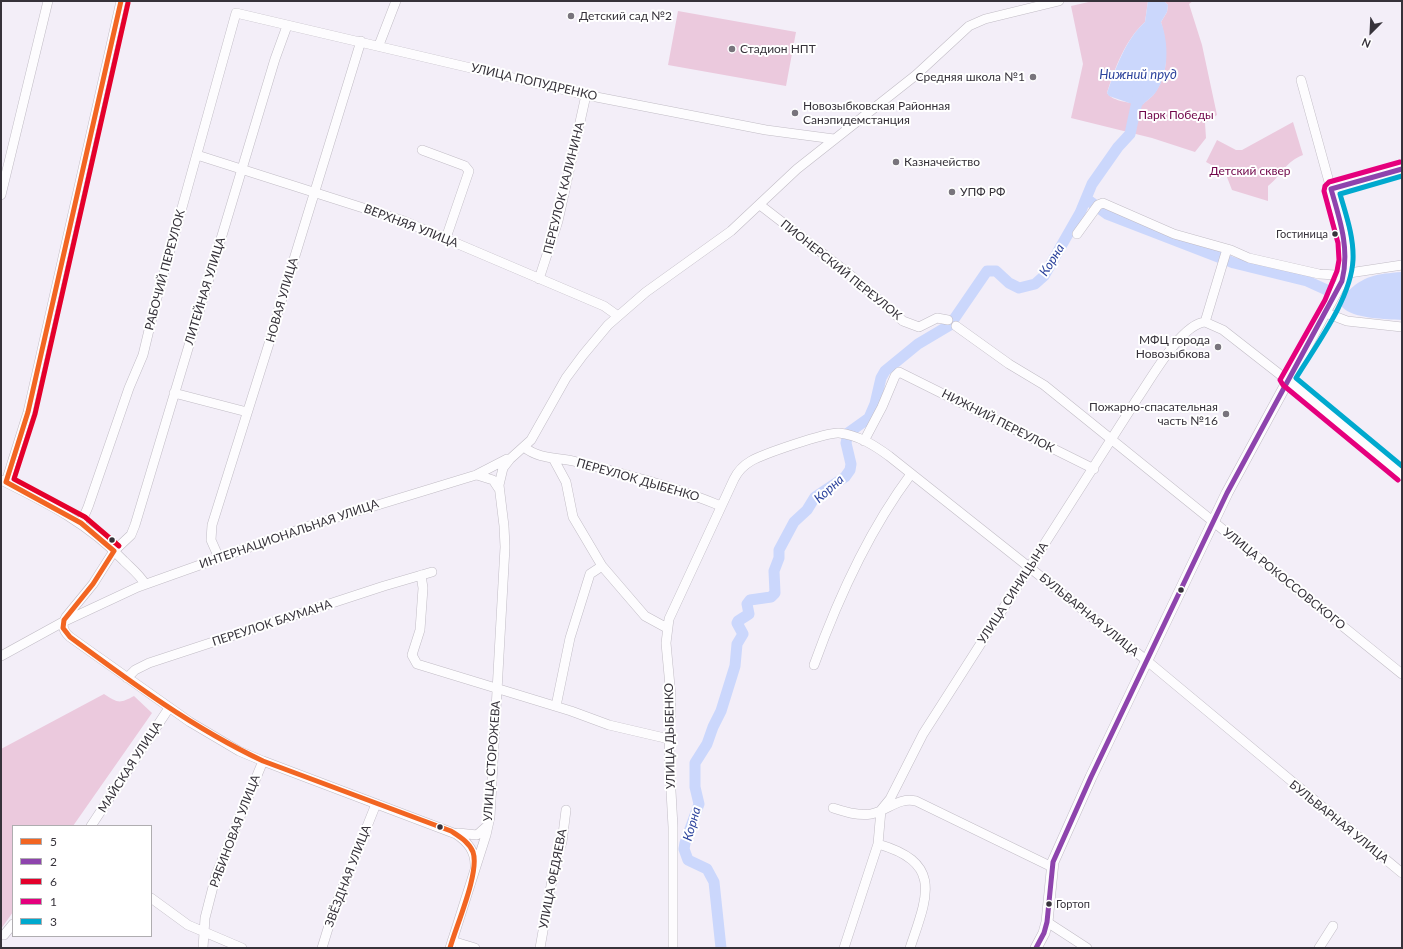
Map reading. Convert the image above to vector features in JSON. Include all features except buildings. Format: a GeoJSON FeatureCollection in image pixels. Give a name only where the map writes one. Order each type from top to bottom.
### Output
{"type":"FeatureCollection","features":[{"type":"Feature","properties":{"kind":"main road"},"geometry":{"type":"LineString","coordinates":[[1036,948],[1044,933],[1047,922],[1052,867],[1057,852],[1078,806],[1146,660],[1213,522],[1287,380],[1326,313],[1345,274],[1346,260],[1344,243],[1331,189],[1402,169]]}},
{"type":"Feature","properties":{"kind":"main road"},"geometry":{"type":"LineString","coordinates":[[1287,380],[1402,475]]}},
{"type":"Feature","properties":{"kind":"street"},"geometry":{"type":"LineString","coordinates":[[1,195],[48,1]]}},
{"type":"Feature","properties":{"kind":"street"},"geometry":{"type":"LineString","coordinates":[[121,1],[28,412],[3,481],[81,522],[114,551],[144,584]]}},
{"type":"Feature","properties":{"kind":"street"},"geometry":{"type":"LineString","coordinates":[[380,45],[396,1]]}},
{"type":"Feature","properties":{"kind":"street","name":"ИНТЕРНАЦИОНАЛЬНАЯ УЛИЦА"},"geometry":{"type":"LineString","coordinates":[[500,475],[508,462],[535,434],[562,385],[599,335],[646,292],[731,231],[760,205],[787,177],[916,75],[973,24],[1059,1]]}},
{"type":"Feature","properties":{"kind":"street","name":"УЛИЦА ПОПУДРЕНКО"},"geometry":{"type":"LineString","coordinates":[[236,13],[288,26],[380,45],[586,95],[802,135],[834,139]]}},
{"type":"Feature","properties":{"kind":"street","name":"РАБОЧИЙ ПЕРЕУЛОК"},"geometry":{"type":"LineString","coordinates":[[81,522],[88,507],[129,388],[143,355],[236,13]]}},
{"type":"Feature","properties":{"kind":"street","name":"ЛИТЕЙНАЯ УЛИЦА"},"geometry":{"type":"LineString","coordinates":[[114,551],[131,535],[135,525],[279,47],[288,26]]}},
{"type":"Feature","properties":{"kind":"street","name":"НОВАЯ УЛИЦА"},"geometry":{"type":"LineString","coordinates":[[219,558],[211,540],[212,525],[361,41]]}},
{"type":"Feature","properties":{"kind":"street"},"geometry":{"type":"LineString","coordinates":[[1301,80],[1331,189]]}},
{"type":"Feature","properties":{"kind":"street","name":"ПЕРЕУЛОК КАЛИНИНА"},"geometry":{"type":"LineString","coordinates":[[539,280],[558,221],[586,95]]}},
{"type":"Feature","properties":{"kind":"street"},"geometry":{"type":"LineString","coordinates":[[802,135],[810,139],[813,145],[810,158]]}},
{"type":"Feature","properties":{"kind":"street"},"geometry":{"type":"LineString","coordinates":[[422,150],[465,166],[469,171],[446,238]]}},
{"type":"Feature","properties":{"kind":"street","name":"ВЕРХНЯЯ УЛИЦА"},"geometry":{"type":"LineString","coordinates":[[197,155],[380,212],[446,238],[521,270],[539,280],[604,306],[618,316]]}},
{"type":"Feature","properties":{"kind":"street"},"geometry":{"type":"LineString","coordinates":[[1077,234],[1096,208],[1103,204],[1225,256],[1249,258],[1328,275],[1345,274],[1369,268],[1402,265]]}},
{"type":"Feature","properties":{"kind":"street","name":"ПИОНЕРСКИЙ ПЕРЕУЛОК"},"geometry":{"type":"LineString","coordinates":[[760,205],[848,273],[903,321],[919,327],[938,318],[948,320]]}},
{"type":"Feature","properties":{"kind":"street"},"geometry":{"type":"LineString","coordinates":[[1225,256],[1205,322],[1223,330],[1287,380]]}},
{"type":"Feature","properties":{"kind":"street"},"geometry":{"type":"LineString","coordinates":[[1326,313],[1347,321],[1402,327]]}},
{"type":"Feature","properties":{"kind":"street","name":"УЛИЦА СИНИЦЫНА"},"geometry":{"type":"LineString","coordinates":[[844,948],[878,844],[881,810],[888,802],[923,734],[1166,356],[1190,328],[1205,322]]}},
{"type":"Feature","properties":{"kind":"street","name":"УЛИЦА РОКОССОВСКОГО"},"geometry":{"type":"LineString","coordinates":[[956,326],[1009,364],[1044,384],[1402,674]]}},
{"type":"Feature","properties":{"kind":"street","name":"НИЖНИЙ ПЕРЕУЛОК"},"geometry":{"type":"LineString","coordinates":[[864,440],[882,407],[895,376],[899,372],[902,372],[1094,469]]}},
{"type":"Feature","properties":{"kind":"street"},"geometry":{"type":"LineString","coordinates":[[174,393],[247,412]]}},
{"type":"Feature","properties":{"kind":"street","name":"БУЛЬВАРНАЯ УЛИЦА"},"geometry":{"type":"LineString","coordinates":[[761,456],[831,434],[840,433],[864,440],[881,450],[1146,660],[1402,873]]}},
{"type":"Feature","properties":{"kind":"street","name":"ПЕРЕУЛОК ДЫБЕНКО"},"geometry":{"type":"LineString","coordinates":[[524,447],[536,455],[575,461],[695,496],[721,506]]}},
{"type":"Feature","properties":{"kind":"street","name":"ИНТЕРНАЦИОНАЛЬНАЯ УЛИЦА"},"geometry":{"type":"LineString","coordinates":[[1,656],[63,622],[144,584],[312,524],[476,475],[517,453]]}},
{"type":"Feature","properties":{"kind":"street","name":"УЛИЦА ДЫБЕНКО"},"geometry":{"type":"LineString","coordinates":[[673,948],[673,827],[670,739],[671,697],[666,657],[667,628],[672,611],[739,471],[751,461],[761,456]]}},
{"type":"Feature","properties":{"kind":"street","name":"ПЕРЕУЛОК ДЫБЕНКО"},"geometry":{"type":"LineString","coordinates":[[553,458],[566,482],[573,517],[602,566],[645,616],[667,628]]}},
{"type":"Feature","properties":{"kind":"street"},"geometry":{"type":"LineString","coordinates":[[814,665],[825,636],[858,565],[893,500],[911,474]]}},
{"type":"Feature","properties":{"kind":"street"},"geometry":{"type":"LineString","coordinates":[[476,475],[490,479],[499,489]]}},
{"type":"Feature","properties":{"kind":"street","name":"УЛИЦА СТОРОЖЕВА"},"geometry":{"type":"LineString","coordinates":[[451,945],[488,824],[505,535],[499,489],[500,475]]}},
{"type":"Feature","properties":{"kind":"street","name":"ИНТЕРНАЦИОНАЛЬНАЯ УЛИЦА"},"geometry":{"type":"LineString","coordinates":[[63,622],[89,590],[114,551]]}},
{"type":"Feature","properties":{"kind":"street"},"geometry":{"type":"LineString","coordinates":[[556,706],[570,638],[589,579],[592,572],[602,566]]}},
{"type":"Feature","properties":{"kind":"street","name":"ПЕРЕУЛОК БАУМАНА"},"geometry":{"type":"LineString","coordinates":[[127,678],[135,670],[149,663],[432,572]]}},
{"type":"Feature","properties":{"kind":"street"},"geometry":{"type":"LineString","coordinates":[[421,575],[423,588],[420,630],[413,653],[414,660],[420,665],[457,674],[497,689],[556,706],[609,725],[670,739]]}},
{"type":"Feature","properties":{"kind":"street"},"geometry":{"type":"LineString","coordinates":[[89,590],[87,596],[89,602],[92,604],[101,605]]}},
{"type":"Feature","properties":{"kind":"street"},"geometry":{"type":"LineString","coordinates":[[63,622],[63,628],[70,637],[169,708],[223,742],[263,761],[451,831],[474,836],[484,831],[488,824]]}},
{"type":"Feature","properties":{"kind":"street","name":"МАЙСКАЯ УЛИЦА"},"geometry":{"type":"LineString","coordinates":[[92,825],[169,708]]}},
{"type":"Feature","properties":{"kind":"street","name":"РЯБИНОВАЯ УЛИЦА"},"geometry":{"type":"LineString","coordinates":[[203,948],[205,918],[218,868],[263,761]]}},
{"type":"Feature","properties":{"kind":"street"},"geometry":{"type":"LineString","coordinates":[[900,778],[901,791],[916,802],[1052,867]]}},
{"type":"Feature","properties":{"kind":"street"},"geometry":{"type":"LineString","coordinates":[[833,808],[864,814],[881,810],[901,801],[916,802]]}},
{"type":"Feature","properties":{"kind":"street","name":"ЗВЁЗДНАЯ УЛИЦА"},"geometry":{"type":"LineString","coordinates":[[322,948],[334,909],[376,804]]}},
{"type":"Feature","properties":{"kind":"street","name":"УЛИЦА ФЕДЯЕВА"},"geometry":{"type":"LineString","coordinates":[[540,948],[555,863],[562,842],[566,810]]}},
{"type":"Feature","properties":{"kind":"street"},"geometry":{"type":"LineString","coordinates":[[451,831],[461,837],[469,845],[474,857],[474,871]]}},
{"type":"Feature","properties":{"kind":"street"},"geometry":{"type":"LineString","coordinates":[[878,844],[901,851],[914,860],[919,867],[925,882],[925,904],[910,948]]}},
{"type":"Feature","properties":{"kind":"street"},"geometry":{"type":"LineString","coordinates":[[152,899],[181,922],[242,948]]}},
{"type":"Feature","properties":{"kind":"street"},"geometry":{"type":"LineString","coordinates":[[1047,922],[1087,948]]}},
{"type":"Feature","properties":{"kind":"street"},"geometry":{"type":"LineString","coordinates":[[4,935],[12,925]]}},
{"type":"Feature","properties":{"kind":"street"},"geometry":{"type":"LineString","coordinates":[[1319,948],[1333,926]]}},
{"type":"Feature","properties":{"kind":"street"},"geometry":{"type":"LineString","coordinates":[[451,945],[475,948]]}},
{"type":"Feature","properties":{"kind":"green space","name":"Парк Победы"},"geometry":{"type":"Polygon","coordinates":[[[1093,1],[1148,1],[1145,22],[1126,46],[1117,64],[1107,93],[1118,100],[1143,104],[1155,93],[1164,75],[1166,48],[1161,22],[1167,12],[1168,5],[1164,1],[1193,1],[1189,4],[1202,45],[1217,115],[1205,123],[1206,138],[1195,152],[1152,138],[1071,118],[1083,64],[1071,6],[1093,1]]]}},
{"type":"Feature","properties":{"kind":"green space","name":"Стадион НПТ"},"geometry":{"type":"Polygon","coordinates":[[[678,11],[796,32],[786,86],[668,65],[678,11]]]}},
{"type":"Feature","properties":{"kind":"green space","name":"Детский сквер"},"geometry":{"type":"Polygon","coordinates":[[[1293,122],[1303,155],[1292,161],[1268,186],[1268,201],[1232,190],[1225,172],[1206,162],[1217,140],[1236,150],[1242,150],[1293,122]]]}},
{"type":"Feature","properties":{"kind":"green space"},"geometry":{"type":"Polygon","coordinates":[[[104,694],[116,701],[122,701],[134,696],[152,713],[74,825],[12,825],[12,913],[1,929],[1,749],[104,694]]]}},
{"type":"Feature","properties":{"kind":"water","name":"Нижний пруд"},"geometry":{"type":"Polygon","coordinates":[[[1148,1],[1164,1],[1168,5],[1167,12],[1161,22],[1164,30],[1166,58],[1160,84],[1154,94],[1141,107],[1109,96],[1107,93],[1122,55],[1132,37],[1145,22],[1148,1]]]}},
{"type":"Feature","properties":{"kind":"water"},"geometry":{"type":"Polygon","coordinates":[[[1402,272],[1402,320],[1379,319],[1362,316],[1347,311],[1342,307],[1342,302],[1340,301],[1343,294],[1358,283],[1378,275],[1402,272]]]}},
{"type":"Feature","properties":{"kind":"waterway","name":"Корна"},"geometry":{"type":"LineString","coordinates":[[721,948],[714,882],[707,869],[688,860],[684,849],[699,804],[695,787],[695,763],[707,744],[721,711],[735,666],[737,644],[743,634],[737,623],[749,614],[747,604],[750,600],[771,597],[775,593],[774,571],[779,558],[779,550],[794,522],[807,510],[815,497],[845,477],[850,470],[851,464],[846,443],[848,433],[869,418],[875,404],[881,378],[885,371],[918,344],[950,325],[987,271],[996,271],[1009,283],[1019,288],[1035,284],[1044,276],[1080,213],[1092,184],[1118,147],[1130,134],[1139,92]]}},
{"type":"Feature","properties":{"kind":"waterway"},"geometry":{"type":"LineString","coordinates":[[1088,200],[1107,214],[1234,263],[1307,281],[1329,291]]}},
{"type":"Feature","properties":{"kind":"transit line","name":"5"},"geometry":{"type":"LineString","coordinates":[[121,1],[28,412],[6,482],[81,523],[114,551],[93,584],[64,620],[63,628],[70,637],[164,704],[237,748],[263,761],[451,831],[467,843],[473,852],[473,872],[450,948]]}},
{"type":"Feature","properties":{"kind":"transit line","name":"6"},"geometry":{"type":"LineString","coordinates":[[119,546],[85,517],[14,479],[35,414],[128,3]]}},
{"type":"Feature","properties":{"kind":"transit line","name":"1"},"geometry":{"type":"LineString","coordinates":[[1398,480],[1283,385],[1280,380],[1325,300],[1337,271],[1339,260],[1338,243],[1324,191],[1325,186],[1329,182],[1400,162]]}},
{"type":"Feature","properties":{"kind":"transit line","name":"2"},"geometry":{"type":"LineString","coordinates":[[1036,948],[1044,933],[1047,922],[1053,862],[1091,777],[1227,493],[1342,281],[1345,257],[1343,235],[1331,189],[1402,169]]}},
{"type":"Feature","properties":{"kind":"transit line","name":"3"},"geometry":{"type":"LineString","coordinates":[[1402,176],[1340,194],[1352,243],[1353,260],[1351,275],[1346,290],[1331,321],[1296,378],[1402,466]]}},
{"type":"Feature","properties":{"kind":"place","name":"Детский сад №2"},"geometry":{"type":"Point","coordinates":[571,16]}},
{"type":"Feature","properties":{"kind":"place","name":"Стадион НПТ"},"geometry":{"type":"Point","coordinates":[732,49]}},
{"type":"Feature","properties":{"kind":"place","name":"Средняя школа №1"},"geometry":{"type":"Point","coordinates":[1033,77]}},
{"type":"Feature","properties":{"kind":"place","name":"Новозыбковская Районная Санэпидемстанция"},"geometry":{"type":"Point","coordinates":[795,113]}},
{"type":"Feature","properties":{"kind":"place","name":"Казначейство"},"geometry":{"type":"Point","coordinates":[896,162]}},
{"type":"Feature","properties":{"kind":"place","name":"УПФ РФ"},"geometry":{"type":"Point","coordinates":[952,192]}},
{"type":"Feature","properties":{"kind":"place","name":"Гостиница"},"geometry":{"type":"Point","coordinates":[1335,234]}},
{"type":"Feature","properties":{"kind":"place","name":"МФЦ города Новозыбкова"},"geometry":{"type":"Point","coordinates":[1218,347]}},
{"type":"Feature","properties":{"kind":"place","name":"Пожарно-спасательная часть №16"},"geometry":{"type":"Point","coordinates":[1226,414]}},
{"type":"Feature","properties":{"kind":"place","name":"Гортоп"},"geometry":{"type":"Point","coordinates":[1049,904]}}]}
